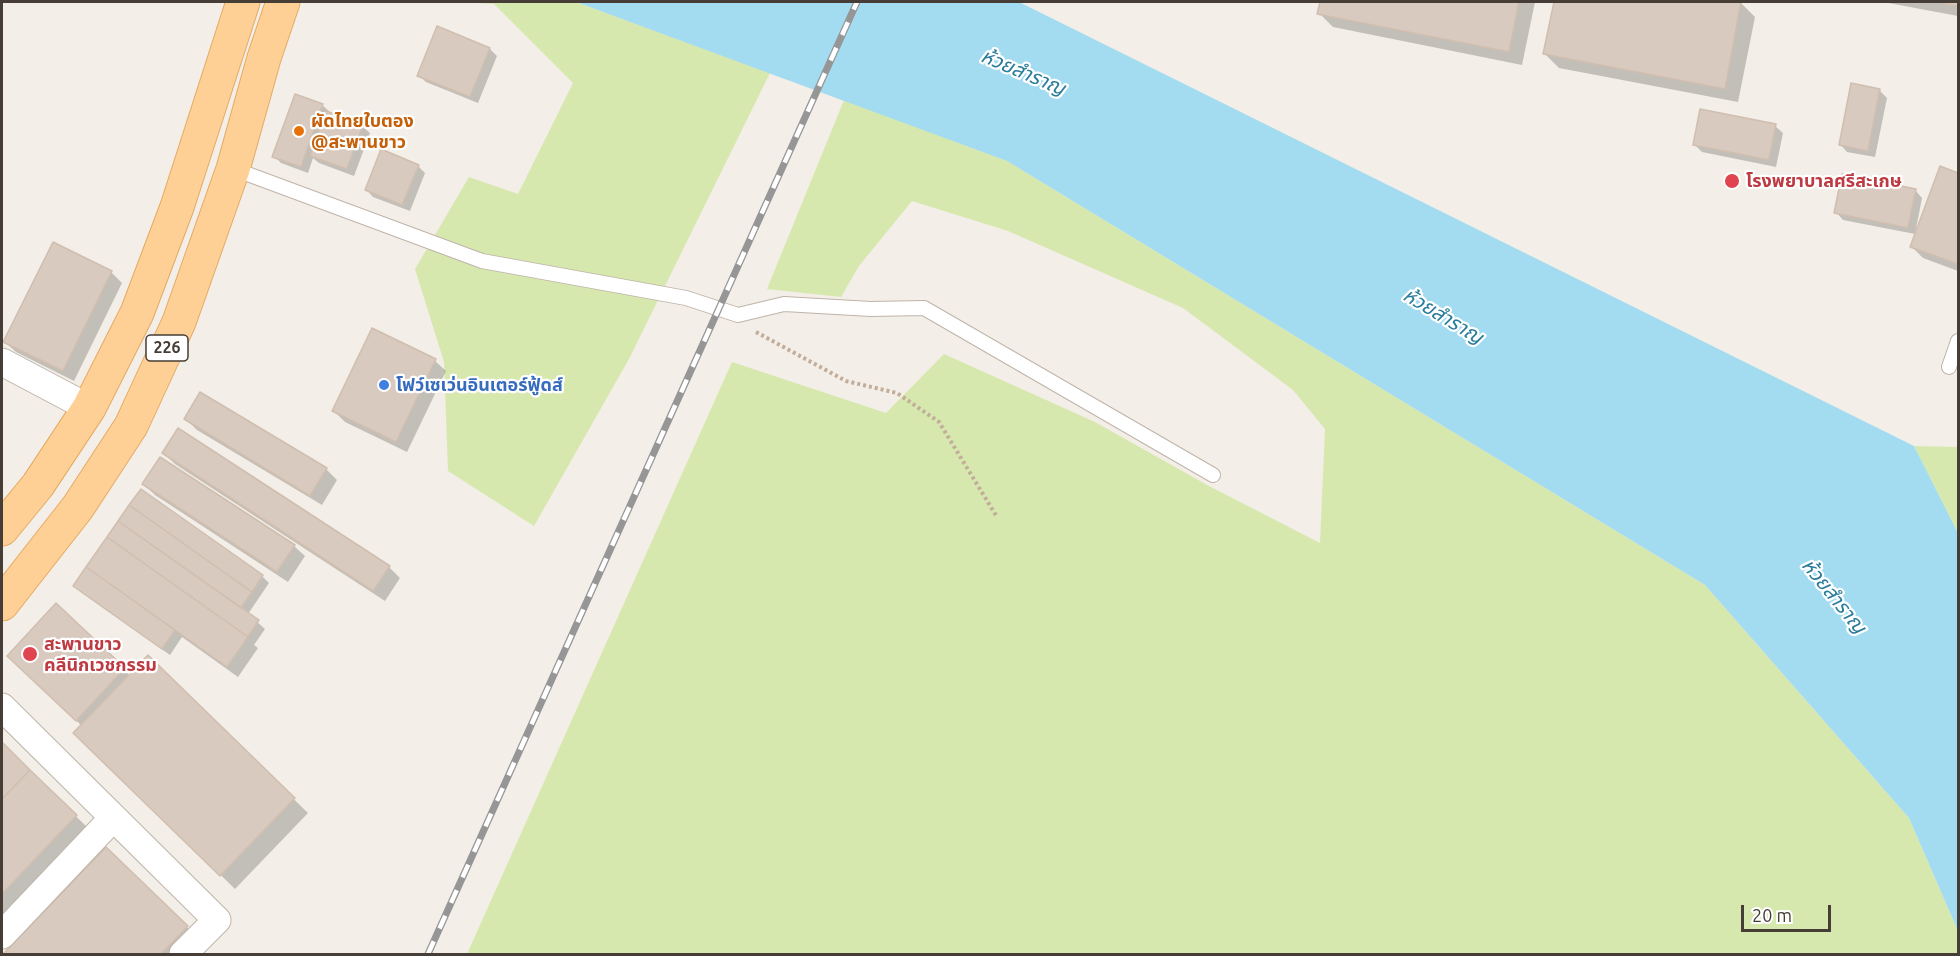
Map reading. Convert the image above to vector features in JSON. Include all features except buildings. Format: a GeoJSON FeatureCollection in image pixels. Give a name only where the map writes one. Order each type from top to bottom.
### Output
{"type":"FeatureCollection","features":[{"type":"Feature","properties":{"kind":"main road","name":"226"},"geometry":{"type":"LineString","coordinates":[[2,529],[38,485],[89,408],[137,313],[177,207],[243,2]]}},
{"type":"Feature","properties":{"kind":"main road","name":"226"},"geometry":{"type":"LineString","coordinates":[[2,604],[78,507],[131,426],[179,322],[233,169],[282,2]]}},
{"type":"Feature","properties":{"kind":"street"},"geometry":{"type":"LineString","coordinates":[[2,362],[89,408]]}},
{"type":"Feature","properties":{"kind":"street"},"geometry":{"type":"LineString","coordinates":[[2,707],[217,920],[183,954]]}},
{"type":"Feature","properties":{"kind":"street"},"geometry":{"type":"LineString","coordinates":[[2,935],[113,818]]}},
{"type":"Feature","properties":{"kind":"lane"},"geometry":{"type":"LineString","coordinates":[[233,169],[482,261],[686,298],[738,315],[784,304],[871,309],[924,308],[1213,474]]}},
{"type":"Feature","properties":{"kind":"lane"},"geometry":{"type":"LineString","coordinates":[[1949,367],[1959,341]]}},
{"type":"Feature","properties":{"kind":"path"},"geometry":{"type":"LineString","coordinates":[[738,315],[760,336],[846,381],[897,393],[939,422],[997,517]]}},
{"type":"Feature","properties":{"kind":"green space"},"geometry":{"type":"Polygon","coordinates":[[[456,2],[576,2],[770,73],[629,359],[534,526],[448,471],[444,362],[415,269],[469,177],[518,194],[573,83],[494,4],[456,2]]]}},
{"type":"Feature","properties":{"kind":"green space"},"geometry":{"type":"Polygon","coordinates":[[[844,100],[1007,161],[1705,585],[1909,818],[1958,931],[1958,954],[467,954],[732,362],[886,413],[944,354],[1095,422],[1209,486],[1320,543],[1325,429],[1293,390],[1183,308],[1008,231],[912,201],[859,266],[841,297],[767,289],[844,100]]]}},
{"type":"Feature","properties":{"kind":"green space"},"geometry":{"type":"Polygon","coordinates":[[[1914,446],[1958,447],[1958,533],[1914,446]]]}},
{"type":"Feature","properties":{"kind":"water","name":"ห้วยสำราญ"},"geometry":{"type":"Polygon","coordinates":[[[576,2],[1019,2],[1914,446],[1958,533],[1958,931],[1909,818],[1705,585],[1007,161],[576,2]]]}},
{"type":"Feature","properties":{"kind":"railway"},"geometry":{"type":"LineString","coordinates":[[428,954],[857,2]]}},
{"type":"Feature","properties":{"kind":"place","name":"ผัดไทยใบตอง @สะพานขาว"},"geometry":{"type":"Point","coordinates":[299,131]}},
{"type":"Feature","properties":{"kind":"place","name":"โรงพยาบาลศรีสะเกษ"},"geometry":{"type":"Point","coordinates":[1732,181]}},
{"type":"Feature","properties":{"kind":"place","name":"โฟว์เซเว่นอินเตอร์ฟู้ดส์"},"geometry":{"type":"Point","coordinates":[384,385]}},
{"type":"Feature","properties":{"kind":"place","name":"สะพานขาว คลีนิกเวชกรรม"},"geometry":{"type":"Point","coordinates":[30,654]}}]}
